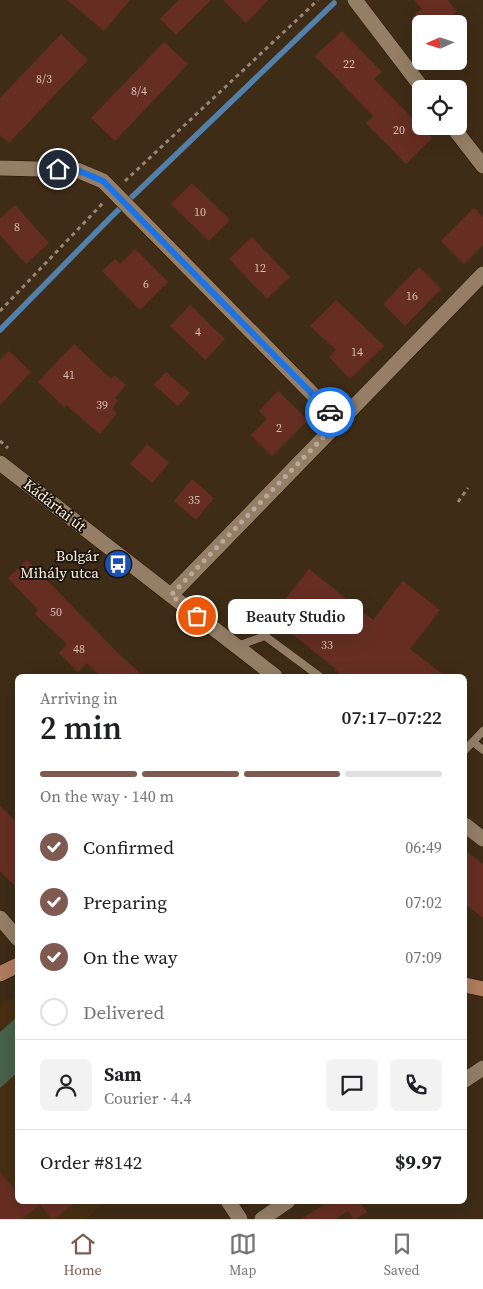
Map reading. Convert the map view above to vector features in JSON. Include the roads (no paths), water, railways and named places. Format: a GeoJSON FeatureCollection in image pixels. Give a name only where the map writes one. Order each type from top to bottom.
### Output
{"type":"FeatureCollection","features":[{"type":"Feature","properties":{"kind":"street"},"geometry":{"type":"LineString","coordinates":[[355,0],[416,80]]}},
{"type":"Feature","properties":{"kind":"street"},"geometry":{"type":"LineString","coordinates":[[459,135],[483,166]]}},
{"type":"Feature","properties":{"kind":"street"},"geometry":{"type":"LineString","coordinates":[[0,168],[77,170],[103,181],[339,421]]}},
{"type":"Feature","properties":{"kind":"street"},"geometry":{"type":"LineString","coordinates":[[171,595],[483,274]]}},
{"type":"Feature","properties":{"kind":"street","name":"Kádártai út"},"geometry":{"type":"LineString","coordinates":[[1,465],[272,674]]}},
{"type":"Feature","properties":{"kind":"street"},"geometry":{"type":"LineString","coordinates":[[467,827],[483,839]]}},
{"type":"Feature","properties":{"kind":"street"},"geometry":{"type":"LineString","coordinates":[[3,922],[15,936]]}},
{"type":"Feature","properties":{"kind":"street"},"geometry":{"type":"LineString","coordinates":[[0,974],[15,966]]}},
{"type":"Feature","properties":{"kind":"street"},"geometry":{"type":"LineString","coordinates":[[467,985],[483,988]]}},
{"type":"Feature","properties":{"kind":"street"},"geometry":{"type":"LineString","coordinates":[[467,1079],[483,1068]]}},
{"type":"Feature","properties":{"kind":"street"},"geometry":{"type":"LineString","coordinates":[[230,1204],[240,1219]]}},
{"type":"Feature","properties":{"kind":"street"},"geometry":{"type":"LineString","coordinates":[[262,1219],[284,1204]]}},
{"type":"Feature","properties":{"kind":"lane"},"geometry":{"type":"LineString","coordinates":[[236,646],[266,636],[316,674]]}},
{"type":"Feature","properties":{"kind":"lane"},"geometry":{"type":"LineString","coordinates":[[467,748],[483,731]]}},
{"type":"Feature","properties":{"kind":"lane"},"geometry":{"type":"LineString","coordinates":[[473,742],[483,750]]}},
{"type":"Feature","properties":{"kind":"waterway"},"geometry":{"type":"LineString","coordinates":[[0,330],[111,217],[334,3]]}},
{"type":"Feature","properties":{"kind":"place","name":"Bolgár Mihály utca"},"geometry":{"type":"Point","coordinates":[118,564]}},
{"type":"Feature","properties":{"kind":"place","name":"Beauty Studio"},"geometry":{"type":"Point","coordinates":[197,616]}}]}
